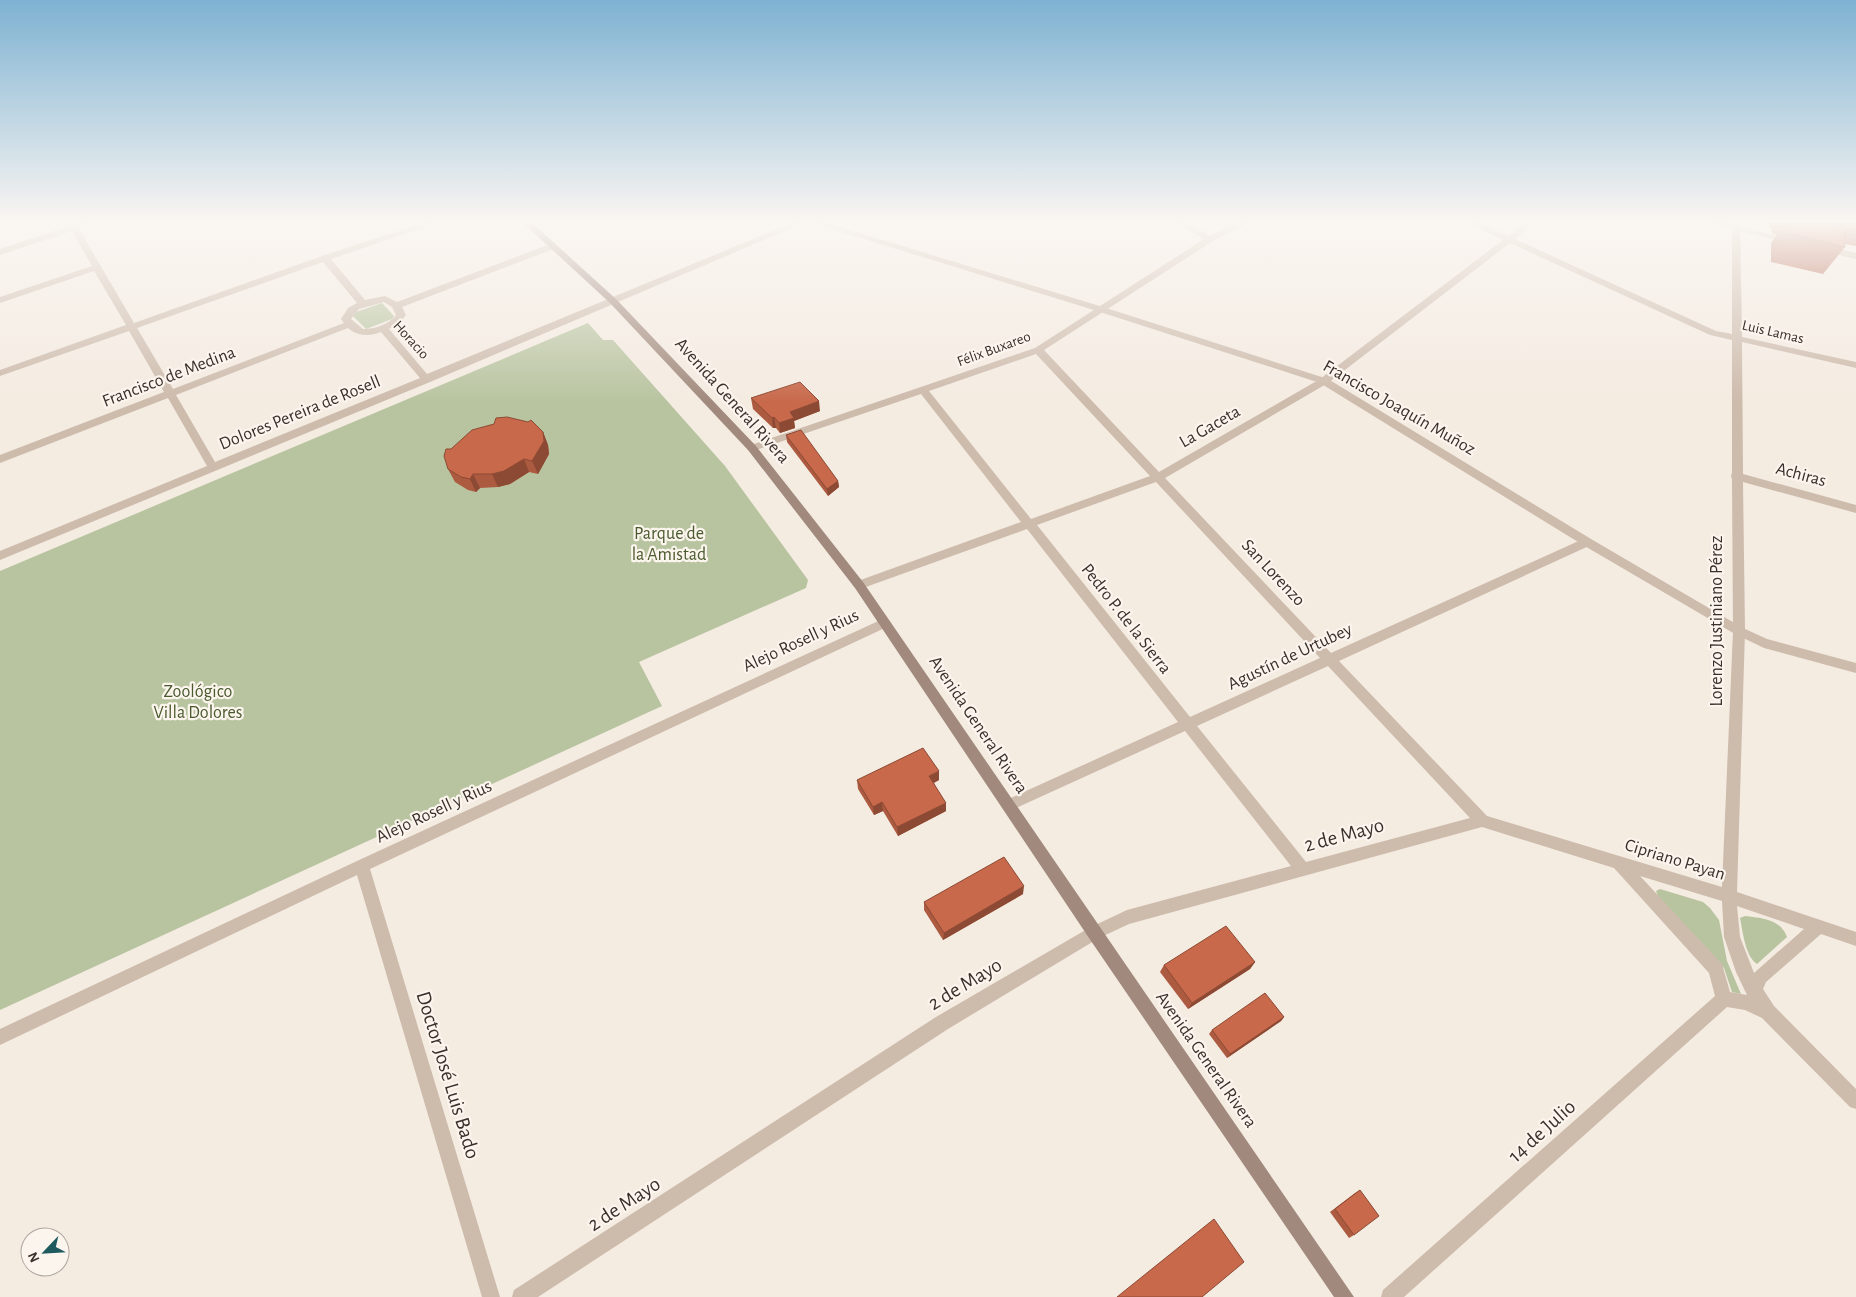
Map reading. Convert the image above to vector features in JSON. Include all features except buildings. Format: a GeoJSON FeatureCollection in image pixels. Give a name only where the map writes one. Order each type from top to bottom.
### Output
{"type":"FeatureCollection","features":[{"type":"Feature","properties":{"kind":"main road","name":"Avenida General Rivera"},"geometry":{"type":"LineString","coordinates":[[591,281],[613,301],[752,448],[859,585],[1094,933],[1345,1297]]}},
{"type":"Feature","properties":{"kind":"street"},"geometry":{"type":"LineString","coordinates":[[0,300],[59,281]]}},
{"type":"Feature","properties":{"kind":"street"},"geometry":{"type":"LineString","coordinates":[[104,281],[213,467]]}},
{"type":"Feature","properties":{"kind":"street"},"geometry":{"type":"LineString","coordinates":[[0,373],[261,281]]}},
{"type":"Feature","properties":{"kind":"street"},"geometry":{"type":"LineString","coordinates":[[344,281],[364,305]]}},
{"type":"Feature","properties":{"kind":"street","name":"Francisco de Medina"},"geometry":{"type":"LineString","coordinates":[[396,306],[463,281]]}},
{"type":"Feature","properties":{"kind":"street","name":"Dolores Pereira de Rosell"},"geometry":{"type":"LineString","coordinates":[[0,556],[427,380],[662,281]]}},
{"type":"Feature","properties":{"kind":"street","name":"Francisco Joaquín Muñoz"},"geometry":{"type":"LineString","coordinates":[[1006,281],[1324,381],[1588,542],[1739,631],[1764,644],[1856,668]]}},
{"type":"Feature","properties":{"kind":"street","name":"Félix Buxareo"},"geometry":{"type":"LineString","coordinates":[[752,448],[1038,350],[1145,281]]}},
{"type":"Feature","properties":{"kind":"street","name":"La Gaceta"},"geometry":{"type":"LineString","coordinates":[[859,585],[1159,477],[1324,381],[1456,281]]}},
{"type":"Feature","properties":{"kind":"street","name":"Luis Lamas"},"geometry":{"type":"LineString","coordinates":[[1598,281],[1713,333],[1856,365]]}},
{"type":"Feature","properties":{"kind":"street","name":"Lorenzo Justiniano Pérez"},"geometry":{"type":"LineString","coordinates":[[1735,281],[1739,631],[1729,896],[1732,937],[1744,972],[1754,992],[1768,1012]]}},
{"type":"Feature","properties":{"kind":"street","name":"Francisco de Medina"},"geometry":{"type":"LineString","coordinates":[[0,459],[171,394],[348,322],[348,312],[381,300],[396,306],[402,315],[397,322],[382,327]]}},
{"type":"Feature","properties":{"kind":"street","name":"Horacio"},"geometry":{"type":"LineString","coordinates":[[348,322],[356,330],[363,332],[382,327],[427,380]]}},
{"type":"Feature","properties":{"kind":"street","name":"San Lorenzo"},"geometry":{"type":"LineString","coordinates":[[1038,350],[1482,821]]}},
{"type":"Feature","properties":{"kind":"street","name":"Pedro P. de la Sierra"},"geometry":{"type":"LineString","coordinates":[[923,390],[1303,870]]}},
{"type":"Feature","properties":{"kind":"street","name":"Achiras"},"geometry":{"type":"LineString","coordinates":[[1736,476],[1856,508]]}},
{"type":"Feature","properties":{"kind":"street","name":"Agustín de Urtubey"},"geometry":{"type":"LineString","coordinates":[[1009,806],[1588,542]]}},
{"type":"Feature","properties":{"kind":"street","name":"Alejo Rosell y Rius"},"geometry":{"type":"LineString","coordinates":[[0,1037],[362,866],[885,623]]}},
{"type":"Feature","properties":{"kind":"street","name":"Cipriano Payan"},"geometry":{"type":"LineString","coordinates":[[1482,821],[1729,896],[1856,939]]}},
{"type":"Feature","properties":{"kind":"street","name":"2 de Mayo"},"geometry":{"type":"LineString","coordinates":[[521,1297],[942,1023],[1094,933],[1127,917],[1482,821]]}},
{"type":"Feature","properties":{"kind":"street"},"geometry":{"type":"LineString","coordinates":[[1618,862],[1716,969],[1724,999],[1745,1002],[1768,1012],[1856,1102]]}},
{"type":"Feature","properties":{"kind":"street","name":"Doctor José Luis Bado"},"geometry":{"type":"LineString","coordinates":[[362,866],[491,1297]]}},
{"type":"Feature","properties":{"kind":"street"},"geometry":{"type":"LineString","coordinates":[[1754,992],[1760,977],[1818,927]]}},
{"type":"Feature","properties":{"kind":"street","name":"14 de Julio"},"geometry":{"type":"LineString","coordinates":[[1390,1297],[1724,999]]}},
{"type":"Feature","properties":{"kind":"green space"},"geometry":{"type":"Polygon","coordinates":[[[382,303],[394,316],[392,319],[366,329],[353,316],[356,312],[382,303]]]}},
{"type":"Feature","properties":{"kind":"green space","name":"Zoológico Villa Dolores"},"geometry":{"type":"Polygon","coordinates":[[[588,323],[603,340],[613,340],[725,466],[808,580],[806,588],[639,662],[662,706],[0,1010],[0,571],[588,323]]]}},
{"type":"Feature","properties":{"kind":"green space"},"geometry":{"type":"Polygon","coordinates":[[[1660,889],[1703,902],[1710,908],[1719,920],[1727,961],[1741,994],[1732,992],[1724,968],[1659,899],[1656,891],[1660,889]]]}},
{"type":"Feature","properties":{"kind":"green space"},"geometry":{"type":"Polygon","coordinates":[[[1745,916],[1775,923],[1780,926],[1787,937],[1757,964],[1750,955],[1745,943],[1740,918],[1745,916]]]}},
{"type":"Feature","properties":{"kind":"park label","name":"Parque de la Amistad"},"geometry":{"type":"Point","coordinates":[669,544]}}]}
